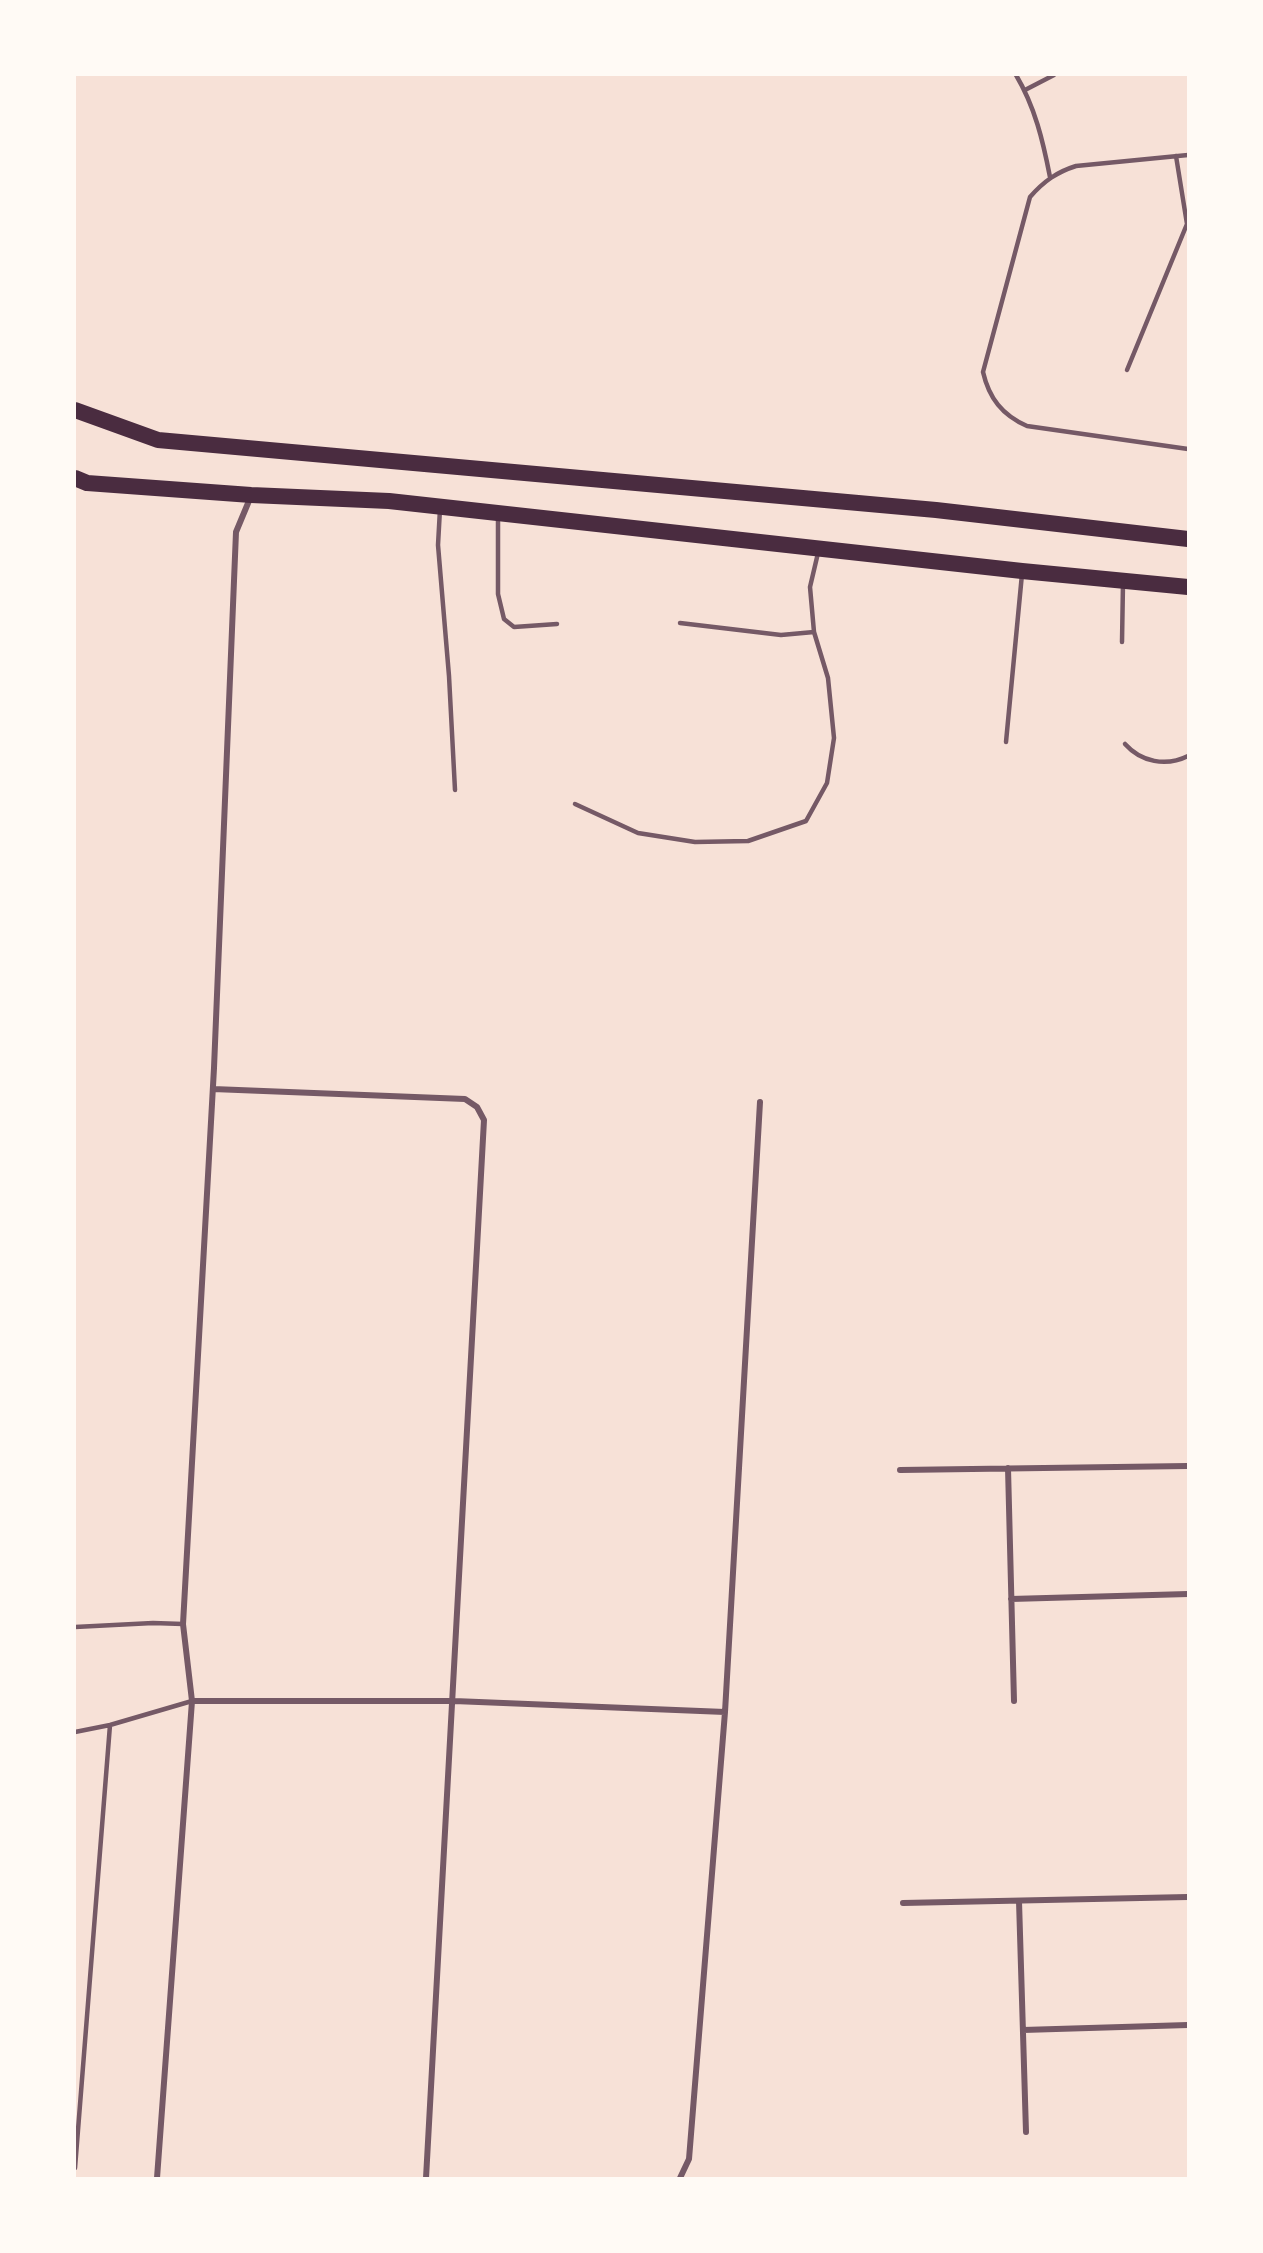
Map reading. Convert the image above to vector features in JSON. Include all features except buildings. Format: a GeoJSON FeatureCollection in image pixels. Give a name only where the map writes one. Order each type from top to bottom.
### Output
{"type":"FeatureCollection","features":[{"type":"Feature","properties":{"kind":"highway"},"geometry":{"type":"LineString","coordinates":[[75,410],[158,440],[936,510],[1188,538]]}},
{"type":"Feature","properties":{"kind":"highway"},"geometry":{"type":"LineString","coordinates":[[75,478],[87,483],[251,495],[389,501],[1022,571],[1188,587]]}},
{"type":"Feature","properties":{"kind":"street"},"geometry":{"type":"LineString","coordinates":[[157,2178],[192,1701],[183,1624],[213,1089],[236,532],[251,495]]}},
{"type":"Feature","properties":{"kind":"street"},"geometry":{"type":"LineString","coordinates":[[213,1089],[465,1099],[477,1107],[484,1120],[454,1701],[426,2178]]}},
{"type":"Feature","properties":{"kind":"street"},"geometry":{"type":"LineString","coordinates":[[680,2178],[689,2159],[725,1712],[760,1102]]}},
{"type":"Feature","properties":{"kind":"street"},"geometry":{"type":"LineString","coordinates":[[900,1470],[1188,1466]]}},
{"type":"Feature","properties":{"kind":"street"},"geometry":{"type":"LineString","coordinates":[[1008,1468],[1014,1701]]}},
{"type":"Feature","properties":{"kind":"street"},"geometry":{"type":"LineString","coordinates":[[1011,1599],[1188,1594]]}},
{"type":"Feature","properties":{"kind":"street"},"geometry":{"type":"LineString","coordinates":[[192,1701],[454,1701],[725,1712]]}},
{"type":"Feature","properties":{"kind":"street"},"geometry":{"type":"LineString","coordinates":[[903,1904],[1188,1897]]}},
{"type":"Feature","properties":{"kind":"street"},"geometry":{"type":"LineString","coordinates":[[1019,1901],[1026,2132]]}},
{"type":"Feature","properties":{"kind":"street"},"geometry":{"type":"LineString","coordinates":[[1023,2030],[1188,2025]]}},
{"type":"Feature","properties":{"kind":"lane"},"geometry":{"type":"LineString","coordinates":[[1016,75],[1025,90],[1041,132],[1050,177]]}},
{"type":"Feature","properties":{"kind":"lane"},"geometry":{"type":"LineString","coordinates":[[1025,90],[1054,75]]}},
{"type":"Feature","properties":{"kind":"lane"},"geometry":{"type":"LineString","coordinates":[[1188,155],[1076,166],[1050,177],[1030,196],[983,372],[993,399],[1002,411],[1027,426],[1188,449]]}},
{"type":"Feature","properties":{"kind":"lane"},"geometry":{"type":"LineString","coordinates":[[1127,370],[1187,225],[1176,156]]}},
{"type":"Feature","properties":{"kind":"lane"},"geometry":{"type":"LineString","coordinates":[[440,506],[438,545],[449,676],[455,790]]}},
{"type":"Feature","properties":{"kind":"lane"},"geometry":{"type":"LineString","coordinates":[[498,513],[498,594],[504,620],[514,627],[557,624]]}},
{"type":"Feature","properties":{"kind":"lane"},"geometry":{"type":"LineString","coordinates":[[575,804],[638,833],[695,842],[748,841],[806,821],[827,783],[834,738],[828,678],[814,632],[810,587],[819,548]]}},
{"type":"Feature","properties":{"kind":"lane"},"geometry":{"type":"LineString","coordinates":[[1006,742],[1022,571]]}},
{"type":"Feature","properties":{"kind":"lane"},"geometry":{"type":"LineString","coordinates":[[1122,642],[1123,580]]}},
{"type":"Feature","properties":{"kind":"lane"},"geometry":{"type":"LineString","coordinates":[[680,623],[781,635],[814,632]]}},
{"type":"Feature","properties":{"kind":"lane"},"geometry":{"type":"LineString","coordinates":[[1125,744],[1134,754],[1147,760],[1175,761],[1188,756]]}},
{"type":"Feature","properties":{"kind":"lane"},"geometry":{"type":"LineString","coordinates":[[75,1627],[153,1623],[183,1624]]}},
{"type":"Feature","properties":{"kind":"lane"},"geometry":{"type":"LineString","coordinates":[[75,1732],[110,1725],[192,1701]]}},
{"type":"Feature","properties":{"kind":"lane"},"geometry":{"type":"LineString","coordinates":[[75,2168],[110,1725]]}}]}
